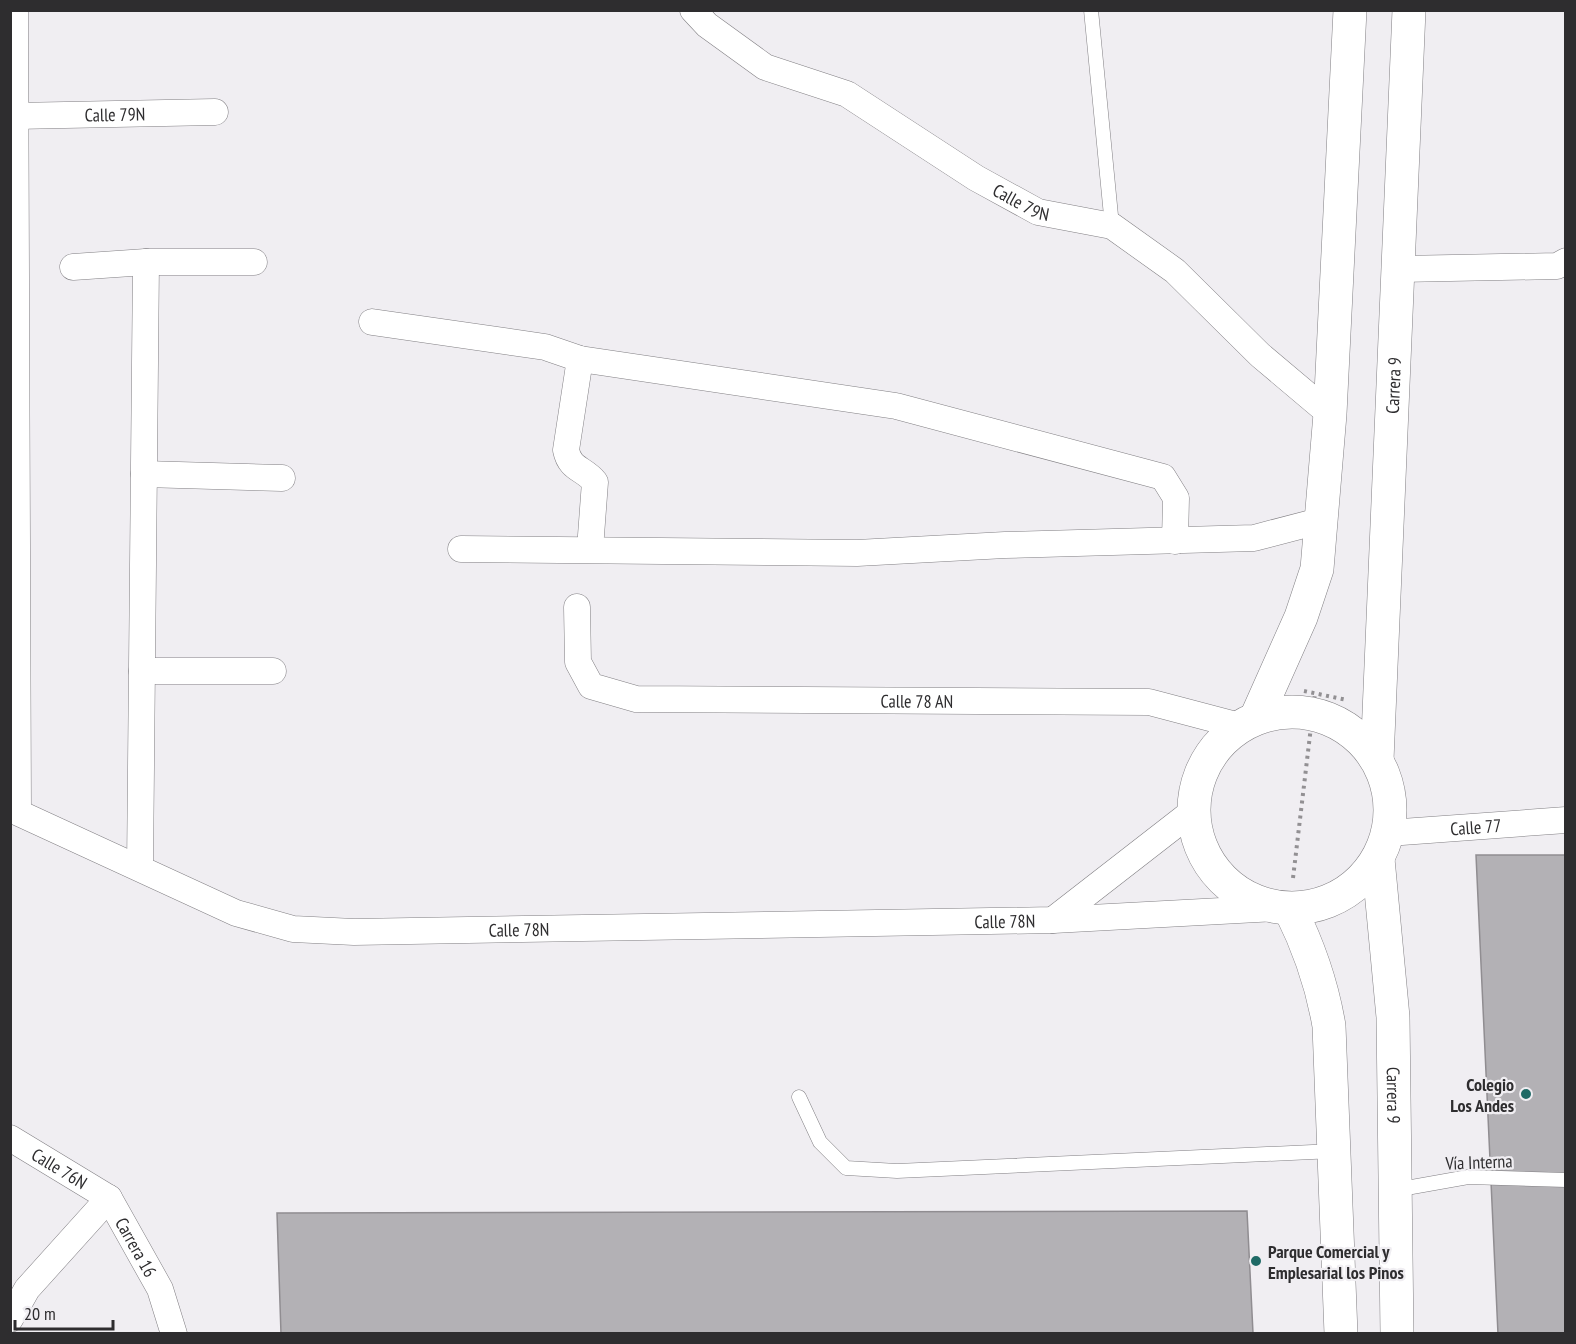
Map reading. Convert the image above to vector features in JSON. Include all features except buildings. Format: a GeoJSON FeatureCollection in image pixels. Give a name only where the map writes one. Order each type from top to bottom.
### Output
{"type":"FeatureCollection","features":[{"type":"Feature","properties":{"kind":"main road"},"geometry":{"type":"LineString","coordinates":[[1248,722],[1271,685],[1317,569],[1323,520],[1330,414],[1350,10]]}},
{"type":"Feature","properties":{"kind":"main road","name":"Carrera 9"},"geometry":{"type":"LineString","coordinates":[[1397,1334],[1393,1017],[1383,846],[1390,800],[1387,783],[1377,760],[1400,269],[1409,10]]}},
{"type":"Feature","properties":{"kind":"main road"},"geometry":{"type":"LineString","coordinates":[[1377,760],[1360,738],[1313,703],[1248,722],[1218,744],[1202,768],[1192,812],[1204,857],[1235,891],[1284,908],[1324,903],[1355,886],[1383,846]]}},
{"type":"Feature","properties":{"kind":"main road"},"geometry":{"type":"LineString","coordinates":[[1284,908],[1307,943],[1323,991],[1329,1026],[1341,1334]]}},
{"type":"Feature","properties":{"kind":"street"},"geometry":{"type":"LineString","coordinates":[[14,810],[13,166],[15,10]]}},
{"type":"Feature","properties":{"kind":"street","name":"Calle 79N"},"geometry":{"type":"LineString","coordinates":[[693,10],[707,25],[765,67],[847,94],[976,178],[1038,212],[1112,226],[1175,271],[1260,354],[1330,414]]}},
{"type":"Feature","properties":{"kind":"street","name":"Calle 79N"},"geometry":{"type":"LineString","coordinates":[[15,116],[215,112]]}},
{"type":"Feature","properties":{"kind":"street"},"geometry":{"type":"LineString","coordinates":[[1400,269],[1557,266],[1566,261]]}},
{"type":"Feature","properties":{"kind":"street"},"geometry":{"type":"LineString","coordinates":[[140,868],[146,262]]}},
{"type":"Feature","properties":{"kind":"street"},"geometry":{"type":"LineString","coordinates":[[73,267],[146,262],[254,262]]}},
{"type":"Feature","properties":{"kind":"street"},"geometry":{"type":"LineString","coordinates":[[372,322],[545,347],[580,359],[896,406],[1163,477],[1172,487],[1176,498],[1174,541]]}},
{"type":"Feature","properties":{"kind":"street"},"geometry":{"type":"LineString","coordinates":[[580,359],[566,450],[568,461],[596,482],[590,549]]}},
{"type":"Feature","properties":{"kind":"street"},"geometry":{"type":"LineString","coordinates":[[144,474],[282,478]]}},
{"type":"Feature","properties":{"kind":"street"},"geometry":{"type":"LineString","coordinates":[[461,549],[857,553],[1005,545],[1254,538],[1323,520]]}},
{"type":"Feature","properties":{"kind":"street","name":"Calle 78 AN"},"geometry":{"type":"LineString","coordinates":[[577,607],[578,662],[591,686],[636,699],[1149,702],[1248,722]]}},
{"type":"Feature","properties":{"kind":"street"},"geometry":{"type":"LineString","coordinates":[[142,671],[273,671]]}},
{"type":"Feature","properties":{"kind":"street","name":"Calle 78N"},"geometry":{"type":"LineString","coordinates":[[14,810],[236,912],[293,929],[354,932],[1053,920],[1284,908]]}},
{"type":"Feature","properties":{"kind":"street","name":"Calle 78N"},"geometry":{"type":"LineString","coordinates":[[1053,920],[1192,812]]}},
{"type":"Feature","properties":{"kind":"street","name":"Calle 77"},"geometry":{"type":"LineString","coordinates":[[1383,846],[1566,820]]}},
{"type":"Feature","properties":{"kind":"street","name":"Calle 76N"},"geometry":{"type":"LineString","coordinates":[[10,1138],[109,1198]]}},
{"type":"Feature","properties":{"kind":"street"},"geometry":{"type":"LineString","coordinates":[[10,1319],[27,1289],[109,1198]]}},
{"type":"Feature","properties":{"kind":"street","name":"Carrera 16"},"geometry":{"type":"LineString","coordinates":[[109,1198],[160,1289],[174,1334]]}},
{"type":"Feature","properties":{"kind":"lane"},"geometry":{"type":"LineString","coordinates":[[1091,10],[1112,226]]}},
{"type":"Feature","properties":{"kind":"lane"},"geometry":{"type":"LineString","coordinates":[[799,1097],[820,1142],[846,1168],[897,1171],[1334,1151]]}},
{"type":"Feature","properties":{"kind":"lane","name":"Vía Interna"},"geometry":{"type":"LineString","coordinates":[[1395,1190],[1468,1177],[1566,1180]]}},
{"type":"Feature","properties":{"kind":"path"},"geometry":{"type":"LineString","coordinates":[[1271,685],[1313,703],[1380,708]]}},
{"type":"Feature","properties":{"kind":"path"},"geometry":{"type":"LineString","coordinates":[[1284,908],[1313,703]]}},
{"type":"Feature","properties":{"kind":"place","name":"Colegio Los Andes"},"geometry":{"type":"Point","coordinates":[1526,1094]}},
{"type":"Feature","properties":{"kind":"place","name":"Parque Comercial y Emplesarial los Pinos"},"geometry":{"type":"Point","coordinates":[1256,1261]}}]}
